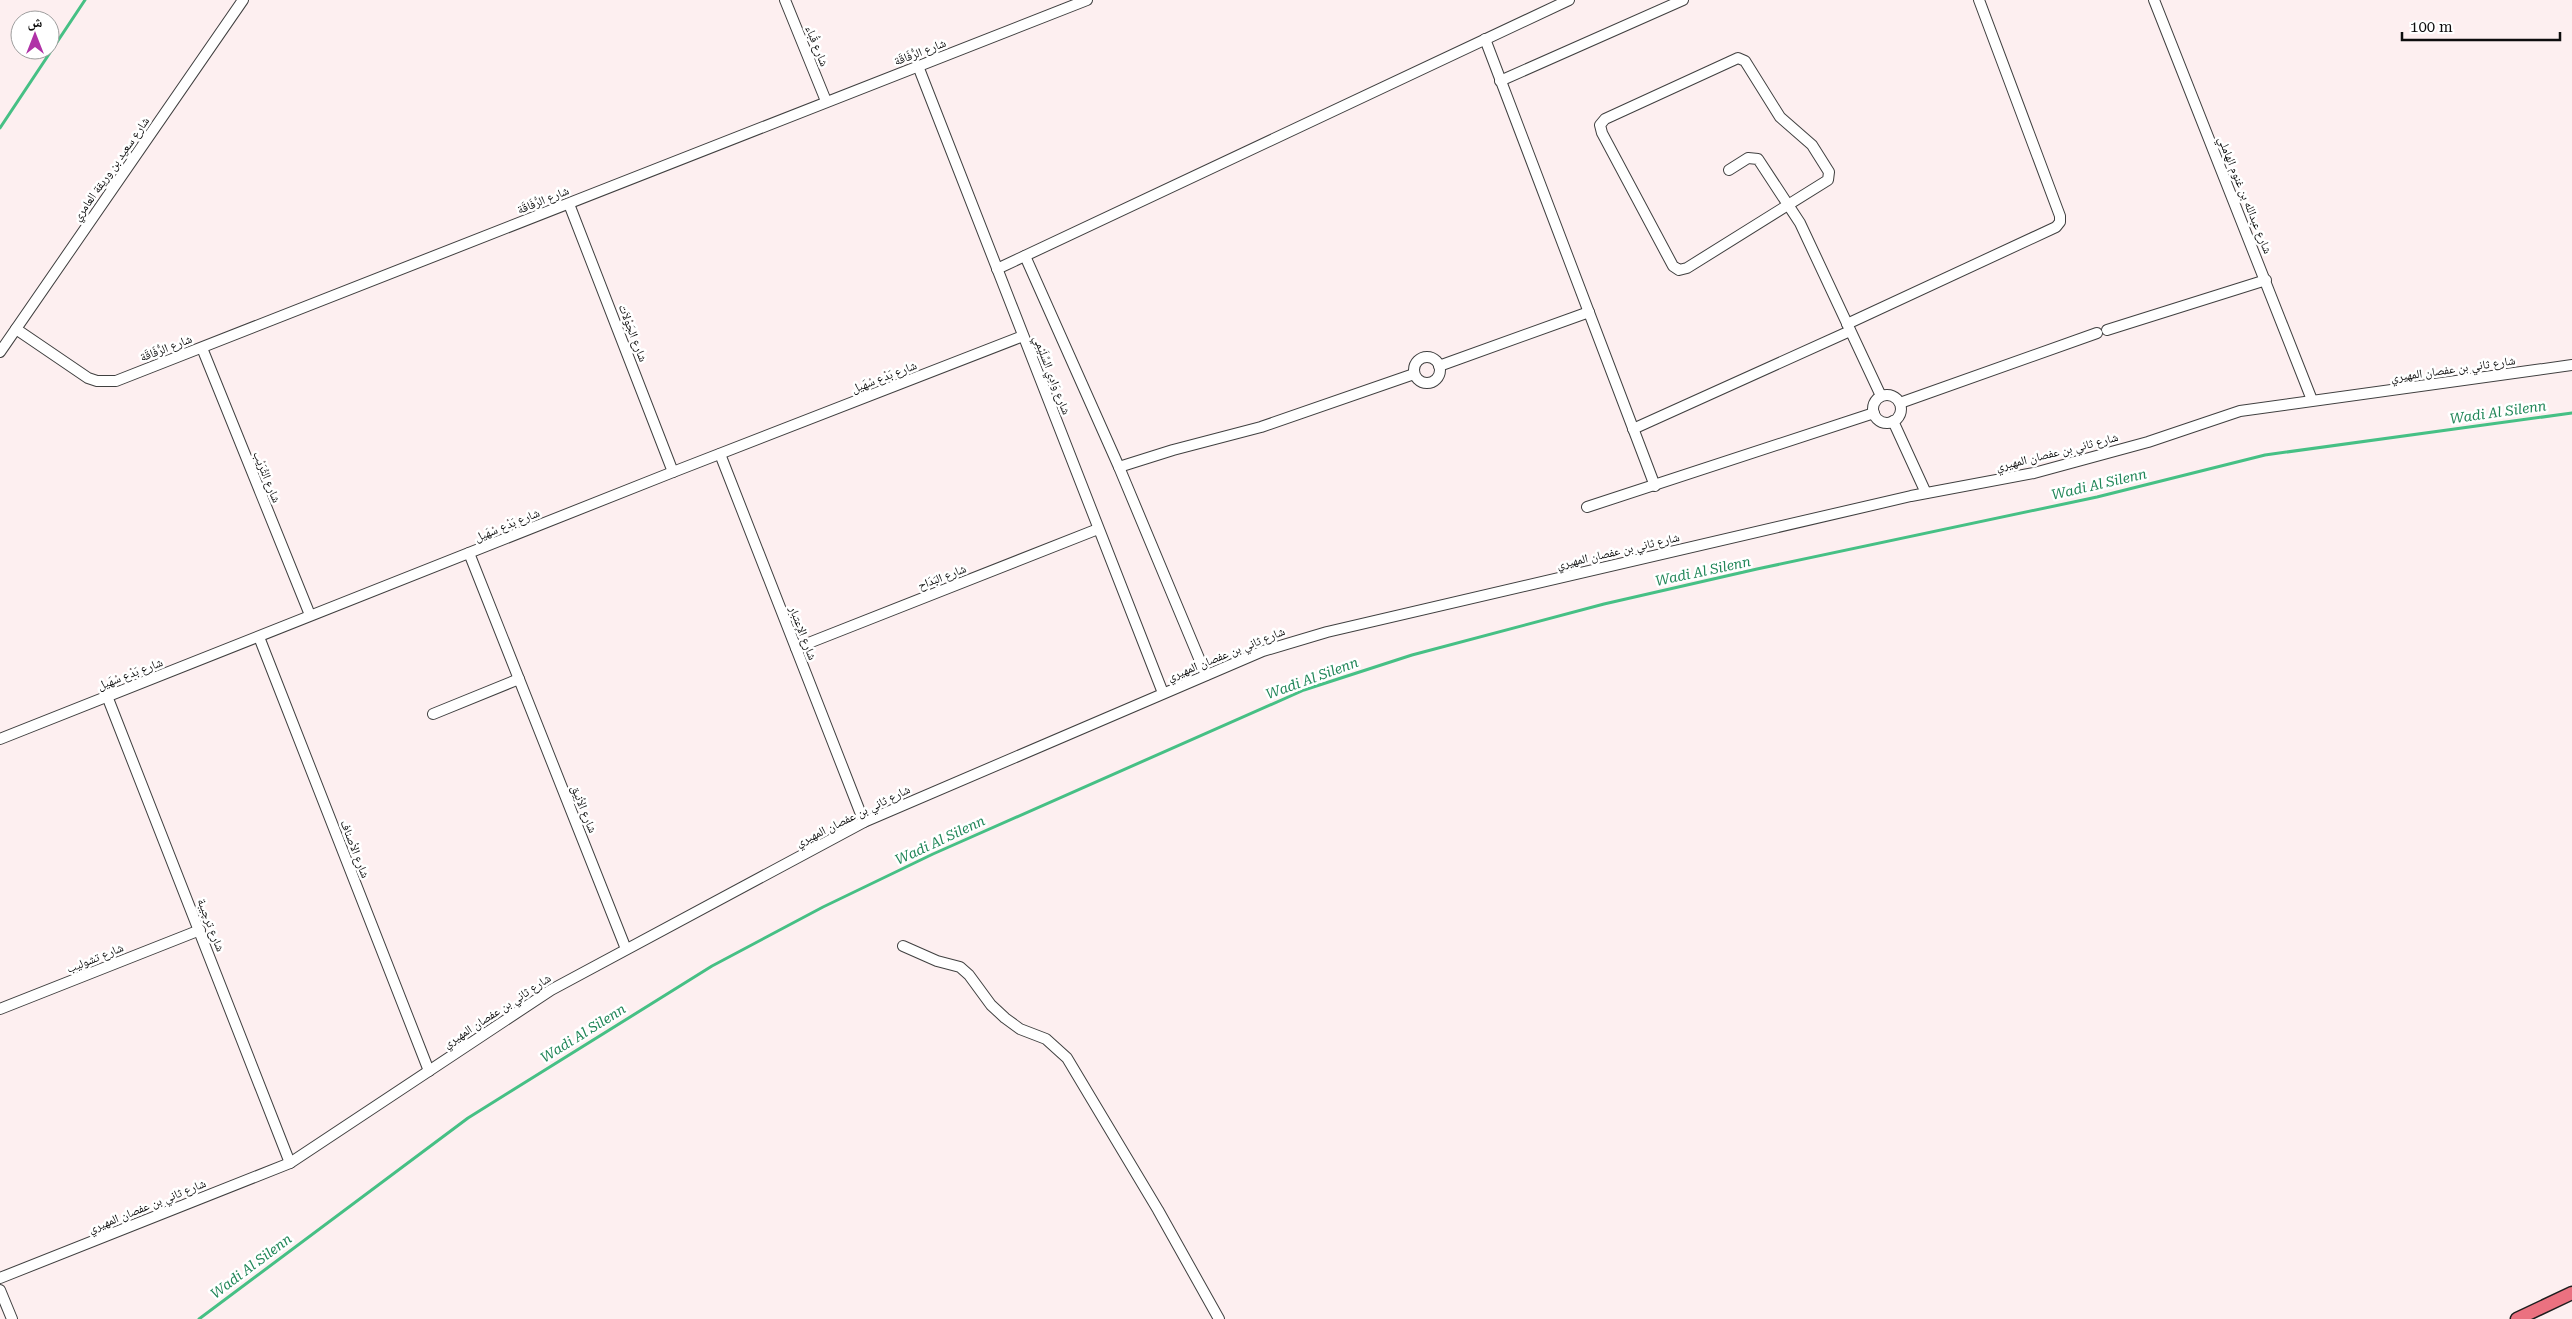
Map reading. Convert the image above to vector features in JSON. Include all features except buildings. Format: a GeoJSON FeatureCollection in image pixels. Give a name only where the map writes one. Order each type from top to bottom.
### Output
{"type":"FeatureCollection","features":[{"type":"Feature","properties":{"kind":"main road"},"geometry":{"type":"LineString","coordinates":[[2517,1319],[2572,1293]]}},
{"type":"Feature","properties":{"kind":"street","name":"شارع سعيد بن وريقة العامري"},"geometry":{"type":"LineString","coordinates":[[0,352],[243,0]]}},
{"type":"Feature","properties":{"kind":"street","name":"شارع قُباء"},"geometry":{"type":"LineString","coordinates":[[785,0],[826,101]]}},
{"type":"Feature","properties":{"kind":"street","name":"شارع الرُّفَاقَة"},"geometry":{"type":"LineString","coordinates":[[16,329],[88,378],[97,381],[116,381],[1087,0]]}},
{"type":"Feature","properties":{"kind":"street"},"geometry":{"type":"LineString","coordinates":[[997,269],[1569,0]]}},
{"type":"Feature","properties":{"kind":"street"},"geometry":{"type":"LineString","coordinates":[[1500,81],[1663,4],[1683,0]]}},
{"type":"Feature","properties":{"kind":"street"},"geometry":{"type":"LineString","coordinates":[[1633,428],[2056,227],[2060,222],[2060,216],[1979,0]]}},
{"type":"Feature","properties":{"kind":"street","name":"شارع عبدالله بن غنوم الهاملي"},"geometry":{"type":"LineString","coordinates":[[2154,0],[2312,400]]}},
{"type":"Feature","properties":{"kind":"street"},"geometry":{"type":"LineString","coordinates":[[1484,39],[1655,486]]}},
{"type":"Feature","properties":{"kind":"street"},"geometry":{"type":"LineString","coordinates":[[1742,58],[1749,66],[1780,117],[1807,140],[1829,172],[1826,183],[1790,205],[1687,268],[1676,268],[1602,133],[1600,125],[1605,119],[1742,58]]}},
{"type":"Feature","properties":{"kind":"street","name":"شارع وَادِي السِّلَيْمِي"},"geometry":{"type":"LineString","coordinates":[[918,66],[1163,693]]}},
{"type":"Feature","properties":{"kind":"street"},"geometry":{"type":"LineString","coordinates":[[1728,170],[1748,158],[1758,159],[1790,205],[1881,396]]}},
{"type":"Feature","properties":{"kind":"street","name":"شارع الجَوْلاَت"},"geometry":{"type":"LineString","coordinates":[[569,204],[673,472]]}},
{"type":"Feature","properties":{"kind":"street"},"geometry":{"type":"LineString","coordinates":[[1024,256],[1119,467],[1206,675]]}},
{"type":"Feature","properties":{"kind":"street"},"geometry":{"type":"LineString","coordinates":[[1900,404],[2102,332],[2266,280]]}},
{"type":"Feature","properties":{"kind":"street"},"geometry":{"type":"LineString","coordinates":[[1439,366],[1589,312]]}},
{"type":"Feature","properties":{"kind":"street","name":"شارع بَدْع سْهَيل"},"geometry":{"type":"LineString","coordinates":[[0,739],[673,472],[1023,336]]}},
{"type":"Feature","properties":{"kind":"street","name":"شارع الثُرَيْب"},"geometry":{"type":"LineString","coordinates":[[202,348],[310,615]]}},
{"type":"Feature","properties":{"kind":"street"},"geometry":{"type":"LineString","coordinates":[[1414,374],[1415,365],[1421,358],[1429,357],[1439,366]]}},
{"type":"Feature","properties":{"kind":"street","name":"شارع ثاني بن عفصان المهيري"},"geometry":{"type":"LineString","coordinates":[[0,1278],[290,1162],[544,995],[864,822],[1262,651],[1313,635],[1926,493],[2034,473],[2148,442],[2240,411],[2572,365]]}},
{"type":"Feature","properties":{"kind":"street"},"geometry":{"type":"LineString","coordinates":[[1414,374],[1420,380],[1428,382],[1438,375],[1439,366]]}},
{"type":"Feature","properties":{"kind":"street"},"geometry":{"type":"LineString","coordinates":[[1119,467],[1173,450],[1261,427],[1414,374]]}},
{"type":"Feature","properties":{"kind":"street"},"geometry":{"type":"LineString","coordinates":[[1892,395],[1900,404],[1900,415],[1893,421],[1883,422],[1874,413],[1874,402],[1881,396],[1892,395]]}},
{"type":"Feature","properties":{"kind":"street"},"geometry":{"type":"LineString","coordinates":[[1587,507],[1874,413]]}},
{"type":"Feature","properties":{"kind":"street"},"geometry":{"type":"LineString","coordinates":[[1893,421],[1926,493]]}},
{"type":"Feature","properties":{"kind":"street","name":"شارع الإعتبار"},"geometry":{"type":"LineString","coordinates":[[720,454],[864,822]]}},
{"type":"Feature","properties":{"kind":"street","name":"شارع البَدَاح"},"geometry":{"type":"LineString","coordinates":[[796,648],[1098,529]]}},
{"type":"Feature","properties":{"kind":"street","name":"شارع الأنِيق"},"geometry":{"type":"LineString","coordinates":[[469,553],[626,949]]}},
{"type":"Feature","properties":{"kind":"street","name":"شارع الأصناف"},"geometry":{"type":"LineString","coordinates":[[259,637],[428,1071]]}},
{"type":"Feature","properties":{"kind":"street"},"geometry":{"type":"LineString","coordinates":[[433,714],[519,679]]}},
{"type":"Feature","properties":{"kind":"street","name":"شارع ترچيبة"},"geometry":{"type":"LineString","coordinates":[[107,696],[290,1162]]}},
{"type":"Feature","properties":{"kind":"street","name":"شارع تشوليب"},"geometry":{"type":"LineString","coordinates":[[0,1009],[200,930]]}},
{"type":"Feature","properties":{"kind":"street"},"geometry":{"type":"LineString","coordinates":[[902,946],[937,961],[960,967],[969,975],[991,1005],[1005,1018],[1020,1029],[1046,1039],[1066,1058],[1158,1210],[1219,1319]]}},
{"type":"Feature","properties":{"kind":"street"},"geometry":{"type":"LineString","coordinates":[[0,1290],[12,1319]]}},
{"type":"Feature","properties":{"kind":"waterway"},"geometry":{"type":"LineString","coordinates":[[0,128],[85,0]]}},
{"type":"Feature","properties":{"kind":"waterway","name":"Wadi Al Silenn"},"geometry":{"type":"LineString","coordinates":[[199,1319],[468,1118],[712,966],[823,907],[933,854],[1304,690],[1412,655],[1604,604],[1757,569],[2097,497],[2265,455],[2572,413]]}}]}
